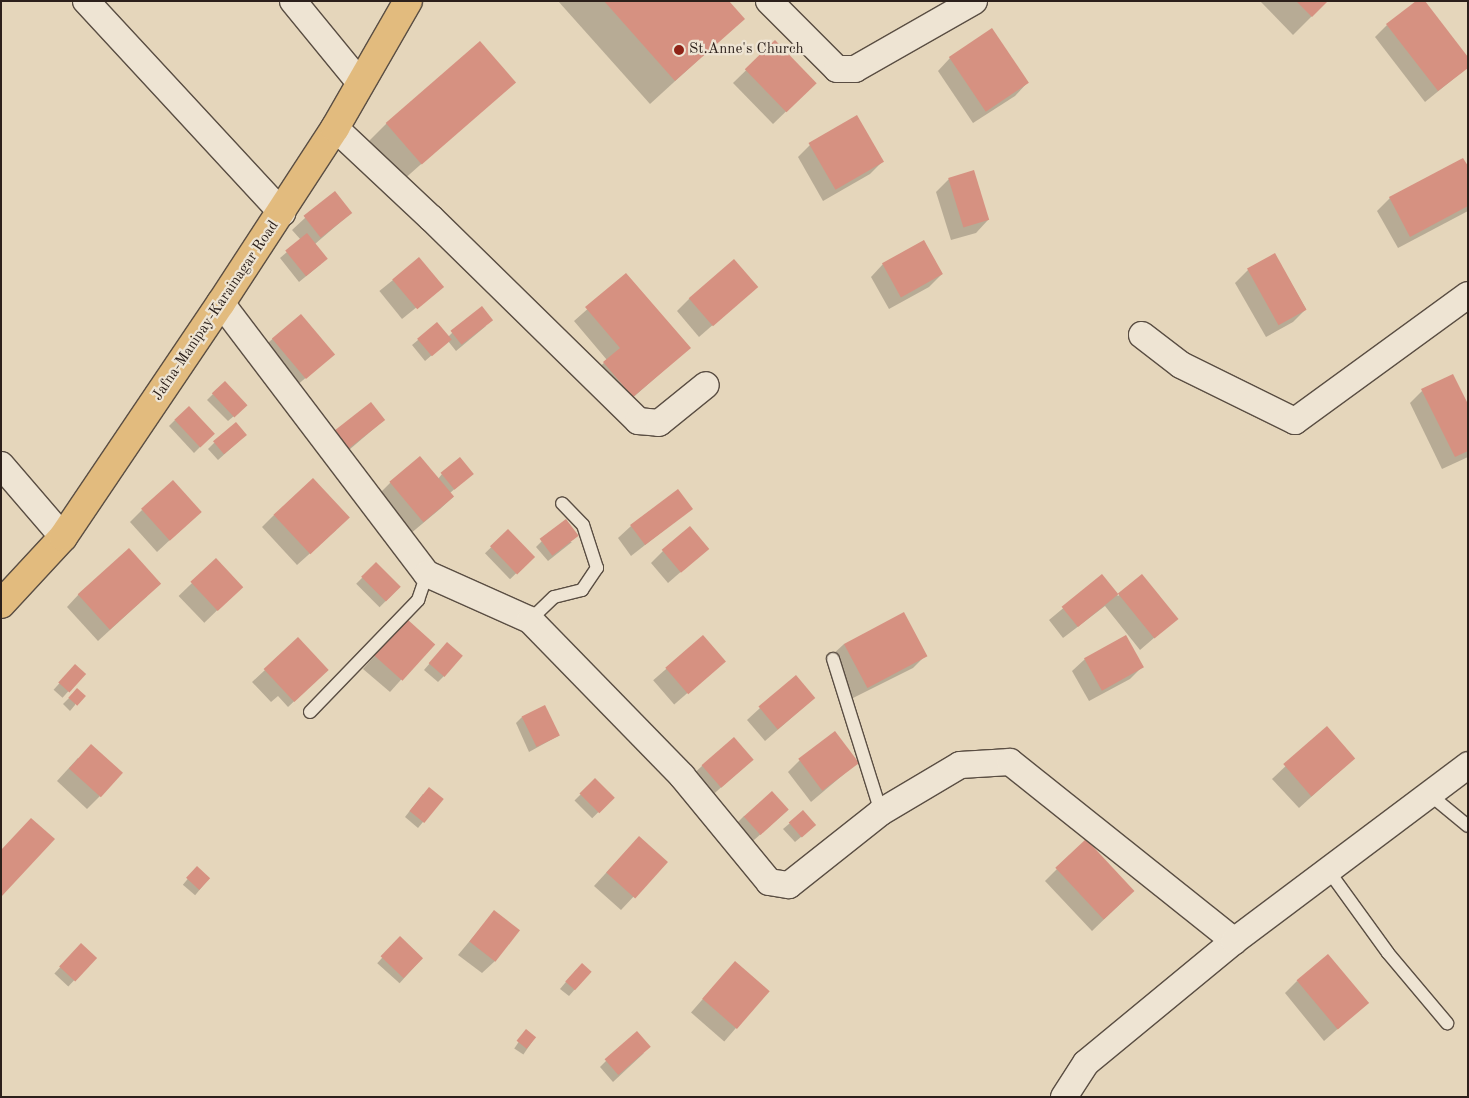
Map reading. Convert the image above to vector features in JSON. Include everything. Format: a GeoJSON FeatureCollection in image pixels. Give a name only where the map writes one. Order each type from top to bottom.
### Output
{"type":"FeatureCollection","features":[{"type":"Feature","properties":{"kind":"main road","name":"Jafna-Manipay-Karainagar Road"},"geometry":{"type":"LineString","coordinates":[[1,604],[63,537],[282,213],[335,128],[408,1]]}},
{"type":"Feature","properties":{"kind":"street"},"geometry":{"type":"LineString","coordinates":[[86,1],[282,213]]}},
{"type":"Feature","properties":{"kind":"street"},"geometry":{"type":"LineString","coordinates":[[293,1],[361,84]]}},
{"type":"Feature","properties":{"kind":"street"},"geometry":{"type":"LineString","coordinates":[[769,1],[837,69],[855,69],[974,1]]}},
{"type":"Feature","properties":{"kind":"street"},"geometry":{"type":"LineString","coordinates":[[335,128],[431,218],[638,422],[659,423],[706,385]]}},
{"type":"Feature","properties":{"kind":"street"},"geometry":{"type":"LineString","coordinates":[[1142,334],[1181,365],[1295,421],[1468,295]]}},
{"type":"Feature","properties":{"kind":"street"},"geometry":{"type":"LineString","coordinates":[[221,303],[427,574],[530,620],[682,776],[769,882],[789,885],[881,812],[960,765],[1010,762],[1234,941]]}},
{"type":"Feature","properties":{"kind":"street"},"geometry":{"type":"LineString","coordinates":[[1,465],[63,537]]}},
{"type":"Feature","properties":{"kind":"street"},"geometry":{"type":"LineString","coordinates":[[1064,1097],[1086,1063],[1234,941],[1468,765]]}},
{"type":"Feature","properties":{"kind":"lane"},"geometry":{"type":"LineString","coordinates":[[530,620],[554,597],[582,590],[597,568],[584,525],[562,503]]}},
{"type":"Feature","properties":{"kind":"lane"},"geometry":{"type":"LineString","coordinates":[[310,712],[418,600],[427,574]]}},
{"type":"Feature","properties":{"kind":"lane"},"geometry":{"type":"LineString","coordinates":[[833,659],[881,812]]}},
{"type":"Feature","properties":{"kind":"lane"},"geometry":{"type":"LineString","coordinates":[[1429,794],[1468,826]]}},
{"type":"Feature","properties":{"kind":"lane"},"geometry":{"type":"LineString","coordinates":[[1328,870],[1388,953],[1447,1023]]}},
{"type":"Feature","properties":{"kind":"building","name":"St.Anne's Church"},"geometry":{"type":"Polygon","coordinates":[[[604,1],[729,1],[745,19],[675,81],[604,1]]]}},
{"type":"Feature","properties":{"kind":"building"},"geometry":{"type":"Polygon","coordinates":[[[1296,1],[1328,1],[1312,17],[1296,1]]]}},
{"type":"Feature","properties":{"kind":"building"},"geometry":{"type":"Polygon","coordinates":[[[1416,1],[1425,1],[1468,57],[1468,68],[1438,91],[1386,24],[1416,1]]]}},
{"type":"Feature","properties":{"kind":"building"},"geometry":{"type":"Polygon","coordinates":[[[992,28],[1029,83],[986,112],[949,57],[992,28]]]}},
{"type":"Feature","properties":{"kind":"building"},"geometry":{"type":"Polygon","coordinates":[[[775,40],[817,83],[786,112],[745,69],[775,40]]]}},
{"type":"Feature","properties":{"kind":"building"},"geometry":{"type":"Polygon","coordinates":[[[480,41],[516,83],[422,165],[386,123],[480,41]]]}},
{"type":"Feature","properties":{"kind":"building"},"geometry":{"type":"Polygon","coordinates":[[[857,115],[884,162],[836,190],[809,143],[857,115]]]}},
{"type":"Feature","properties":{"kind":"building"},"geometry":{"type":"Polygon","coordinates":[[[1463,158],[1468,166],[1468,206],[1410,237],[1389,197],[1463,158]]]}},
{"type":"Feature","properties":{"kind":"building"},"geometry":{"type":"Polygon","coordinates":[[[974,170],[989,220],[963,228],[948,178],[974,170]]]}},
{"type":"Feature","properties":{"kind":"building"},"geometry":{"type":"Polygon","coordinates":[[[335,191],[352,213],[321,238],[303,216],[335,191]]]}},
{"type":"Feature","properties":{"kind":"building"},"geometry":{"type":"Polygon","coordinates":[[[307,233],[328,259],[306,276],[285,251],[307,233]]]}},
{"type":"Feature","properties":{"kind":"building"},"geometry":{"type":"Polygon","coordinates":[[[924,240],[943,274],[901,297],[882,263],[924,240]]]}},
{"type":"Feature","properties":{"kind":"building"},"geometry":{"type":"Polygon","coordinates":[[[1275,253],[1307,310],[1279,325],[1247,269],[1275,253]]]}},
{"type":"Feature","properties":{"kind":"building"},"geometry":{"type":"Polygon","coordinates":[[[419,257],[444,287],[417,309],[392,279],[419,257]]]}},
{"type":"Feature","properties":{"kind":"building"},"geometry":{"type":"Polygon","coordinates":[[[734,259],[758,287],[713,326],[689,298],[734,259]]]}},
{"type":"Feature","properties":{"kind":"building"},"geometry":{"type":"Polygon","coordinates":[[[626,273],[691,348],[633,397],[603,362],[620,348],[585,307],[626,273]]]}},
{"type":"Feature","properties":{"kind":"building"},"geometry":{"type":"Polygon","coordinates":[[[482,306],[493,320],[462,345],[450,331],[482,306]]]}},
{"type":"Feature","properties":{"kind":"building"},"geometry":{"type":"Polygon","coordinates":[[[301,314],[335,355],[306,379],[272,338],[301,314]]]}},
{"type":"Feature","properties":{"kind":"building"},"geometry":{"type":"Polygon","coordinates":[[[437,322],[452,340],[432,356],[417,339],[437,322]]]}},
{"type":"Feature","properties":{"kind":"building"},"geometry":{"type":"Polygon","coordinates":[[[1453,374],[1468,404],[1468,451],[1455,457],[1421,389],[1453,374]]]}},
{"type":"Feature","properties":{"kind":"building"},"geometry":{"type":"Polygon","coordinates":[[[225,381],[248,405],[234,417],[212,393],[225,381]]]}},
{"type":"Feature","properties":{"kind":"building"},"geometry":{"type":"Polygon","coordinates":[[[371,402],[385,420],[347,450],[332,432],[371,402]]]}},
{"type":"Feature","properties":{"kind":"building"},"geometry":{"type":"Polygon","coordinates":[[[189,406],[215,434],[200,447],[174,420],[189,406]]]}},
{"type":"Feature","properties":{"kind":"building"},"geometry":{"type":"Polygon","coordinates":[[[236,422],[247,435],[224,454],[213,441],[236,422]]]}},
{"type":"Feature","properties":{"kind":"building"},"geometry":{"type":"Polygon","coordinates":[[[420,456],[454,497],[423,522],[389,482],[420,456]]]}},
{"type":"Feature","properties":{"kind":"building"},"geometry":{"type":"Polygon","coordinates":[[[460,457],[474,474],[454,490],[441,473],[460,457]]]}},
{"type":"Feature","properties":{"kind":"building"},"geometry":{"type":"Polygon","coordinates":[[[313,478],[350,517],[310,554],[274,515],[313,478]]]}},
{"type":"Feature","properties":{"kind":"building"},"geometry":{"type":"Polygon","coordinates":[[[173,480],[202,512],[170,541],[141,509],[173,480]]]}},
{"type":"Feature","properties":{"kind":"building"},"geometry":{"type":"Polygon","coordinates":[[[678,489],[693,509],[645,545],[630,525],[678,489]]]}},
{"type":"Feature","properties":{"kind":"building"},"geometry":{"type":"Polygon","coordinates":[[[566,519],[579,536],[552,556],[540,539],[566,519]]]}},
{"type":"Feature","properties":{"kind":"building"},"geometry":{"type":"Polygon","coordinates":[[[690,526],[709,549],[681,573],[662,550],[690,526]]]}},
{"type":"Feature","properties":{"kind":"building"},"geometry":{"type":"Polygon","coordinates":[[[508,529],[535,557],[517,574],[490,546],[508,529]]]}},
{"type":"Feature","properties":{"kind":"building"},"geometry":{"type":"Polygon","coordinates":[[[129,548],[161,584],[110,630],[78,594],[129,548]]]}},
{"type":"Feature","properties":{"kind":"building"},"geometry":{"type":"Polygon","coordinates":[[[216,558],[243,587],[218,611],[190,582],[216,558]]]}},
{"type":"Feature","properties":{"kind":"building"},"geometry":{"type":"Polygon","coordinates":[[[376,562],[401,587],[386,602],[361,577],[376,562]]]}},
{"type":"Feature","properties":{"kind":"building"},"geometry":{"type":"Polygon","coordinates":[[[1102,574],[1118,594],[1078,627],[1062,607],[1102,574]]]}},
{"type":"Feature","properties":{"kind":"building"},"geometry":{"type":"Polygon","coordinates":[[[1142,574],[1179,619],[1154,639],[1118,594],[1142,574]]]}},
{"type":"Feature","properties":{"kind":"building"},"geometry":{"type":"Polygon","coordinates":[[[904,612],[927,656],[867,688],[844,644],[904,612]]]}},
{"type":"Feature","properties":{"kind":"building"},"geometry":{"type":"Polygon","coordinates":[[[407,619],[435,644],[402,681],[374,655],[407,619]]]}},
{"type":"Feature","properties":{"kind":"building"},"geometry":{"type":"Polygon","coordinates":[[[703,635],[726,661],[688,694],[665,668],[703,635]]]}},
{"type":"Feature","properties":{"kind":"building"},"geometry":{"type":"Polygon","coordinates":[[[1126,635],[1144,667],[1102,691],[1084,658],[1126,635]]]}},
{"type":"Feature","properties":{"kind":"building"},"geometry":{"type":"Polygon","coordinates":[[[298,637],[329,670],[294,702],[264,669],[298,637]]]}},
{"type":"Feature","properties":{"kind":"building"},"geometry":{"type":"Polygon","coordinates":[[[447,642],[463,656],[444,677],[429,663],[447,642]]]}},
{"type":"Feature","properties":{"kind":"building"},"geometry":{"type":"Polygon","coordinates":[[[75,664],[86,674],[69,693],[58,683],[75,664]]]}},
{"type":"Feature","properties":{"kind":"building"},"geometry":{"type":"Polygon","coordinates":[[[796,675],[815,698],[778,729],[758,706],[796,675]]]}},
{"type":"Feature","properties":{"kind":"building"},"geometry":{"type":"Polygon","coordinates":[[[77,688],[86,696],[77,706],[68,698],[77,688]]]}},
{"type":"Feature","properties":{"kind":"building"},"geometry":{"type":"Polygon","coordinates":[[[545,705],[560,736],[537,747],[522,716],[545,705]]]}},
{"type":"Feature","properties":{"kind":"building"},"geometry":{"type":"Polygon","coordinates":[[[1327,726],[1355,758],[1311,797],[1283,764],[1327,726]]]}},
{"type":"Feature","properties":{"kind":"building"},"geometry":{"type":"Polygon","coordinates":[[[835,731],[859,763],[822,791],[798,759],[835,731]]]}},
{"type":"Feature","properties":{"kind":"building"},"geometry":{"type":"Polygon","coordinates":[[[734,737],[754,760],[721,788],[702,765],[734,737]]]}},
{"type":"Feature","properties":{"kind":"building"},"geometry":{"type":"Polygon","coordinates":[[[91,744],[123,773],[101,797],[69,769],[91,744]]]}},
{"type":"Feature","properties":{"kind":"building"},"geometry":{"type":"Polygon","coordinates":[[[595,778],[615,798],[599,813],[579,794],[595,778]]]}},
{"type":"Feature","properties":{"kind":"building"},"geometry":{"type":"Polygon","coordinates":[[[429,787],[444,799],[424,823],[409,811],[429,787]]]}},
{"type":"Feature","properties":{"kind":"building"},"geometry":{"type":"Polygon","coordinates":[[[772,791],[789,810],[760,835],[744,816],[772,791]]]}},
{"type":"Feature","properties":{"kind":"building"},"geometry":{"type":"Polygon","coordinates":[[[803,810],[816,825],[802,838],[789,822],[803,810]]]}},
{"type":"Feature","properties":{"kind":"building"},"geometry":{"type":"Polygon","coordinates":[[[31,818],[55,839],[1,897],[1,850],[31,818]]]}},
{"type":"Feature","properties":{"kind":"building"},"geometry":{"type":"Polygon","coordinates":[[[639,836],[668,862],[635,899],[606,872],[639,836]]]}},
{"type":"Feature","properties":{"kind":"building"},"geometry":{"type":"Polygon","coordinates":[[[1086,839],[1134,891],[1104,920],[1055,868],[1086,839]]]}},
{"type":"Feature","properties":{"kind":"building"},"geometry":{"type":"Polygon","coordinates":[[[197,866],[210,878],[199,890],[186,878],[197,866]]]}},
{"type":"Feature","properties":{"kind":"building"},"geometry":{"type":"Polygon","coordinates":[[[494,910],[520,930],[495,962],[469,942],[494,910]]]}},
{"type":"Feature","properties":{"kind":"building"},"geometry":{"type":"Polygon","coordinates":[[[400,936],[423,958],[404,978],[381,956],[400,936]]]}},
{"type":"Feature","properties":{"kind":"building"},"geometry":{"type":"Polygon","coordinates":[[[81,943],[97,958],[75,981],[59,966],[81,943]]]}},
{"type":"Feature","properties":{"kind":"building"},"geometry":{"type":"Polygon","coordinates":[[[1328,954],[1369,1003],[1338,1029],[1297,980],[1328,954]]]}},
{"type":"Feature","properties":{"kind":"building"},"geometry":{"type":"Polygon","coordinates":[[[735,961],[770,991],[737,1029],[702,999],[735,961]]]}},
{"type":"Feature","properties":{"kind":"building"},"geometry":{"type":"Polygon","coordinates":[[[582,963],[592,972],[575,990],[565,982],[582,963]]]}},
{"type":"Feature","properties":{"kind":"building"},"geometry":{"type":"Polygon","coordinates":[[[526,1029],[536,1037],[527,1049],[517,1041],[526,1029]]]}},
{"type":"Feature","properties":{"kind":"building"},"geometry":{"type":"Polygon","coordinates":[[[637,1031],[651,1047],[618,1075],[605,1059],[637,1031]]]}},
{"type":"Feature","properties":{"kind":"place","name":"St.Anne's Church"},"geometry":{"type":"Point","coordinates":[679,50]}}]}
